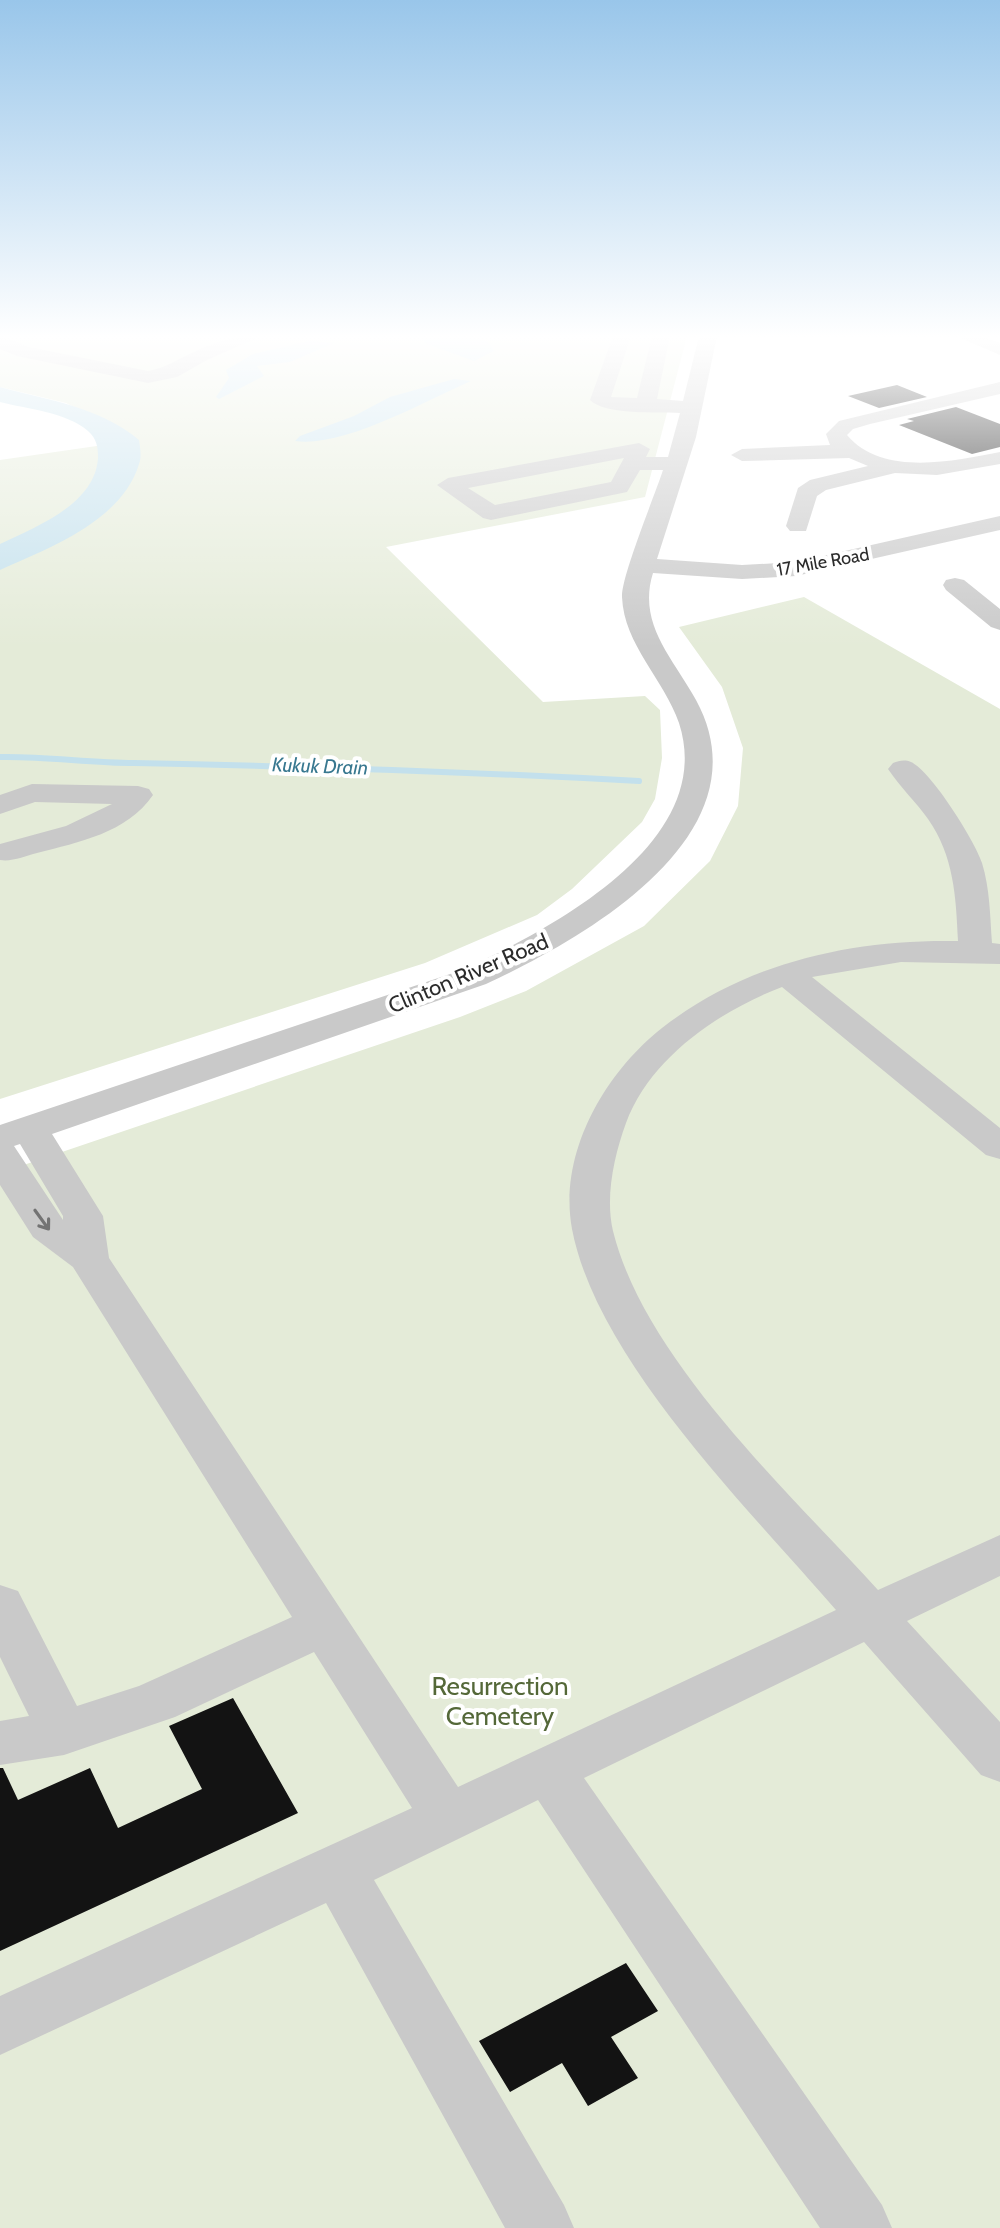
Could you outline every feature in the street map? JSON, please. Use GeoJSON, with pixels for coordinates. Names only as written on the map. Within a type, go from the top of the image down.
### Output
{"type":"FeatureCollection","features":[{"type":"Feature","properties":{"kind":"street"},"geometry":{"type":"LineString","coordinates":[[636,456],[619,487],[491,513],[448,485],[636,456],[674,440]]}},
{"type":"Feature","properties":{"kind":"street","name":"Clinton River Road"},"geometry":{"type":"LineString","coordinates":[[15,1133],[481,973],[573,927],[634,881],[664,847],[694,797],[700,755],[687,707],[640,630],[634,610],[634,593],[683,440]]}},
{"type":"Feature","properties":{"kind":"street"},"geometry":{"type":"LineString","coordinates":[[840,440],[855,451],[893,467],[937,471],[1000,458]]}},
{"type":"Feature","properties":{"kind":"street"},"geometry":{"type":"LineString","coordinates":[[742,455],[855,451]]}},
{"type":"Feature","properties":{"kind":"street"},"geometry":{"type":"LineString","coordinates":[[798,526],[806,493],[818,485],[893,467]]}},
{"type":"Feature","properties":{"kind":"street","name":"17 Mile Road"},"geometry":{"type":"LineString","coordinates":[[644,565],[742,572],[796,569],[1000,523]]}},
{"type":"Feature","properties":{"kind":"street"},"geometry":{"type":"LineString","coordinates":[[955,585],[1000,622]]}},
{"type":"Feature","properties":{"kind":"street"},"geometry":{"type":"LineString","coordinates":[[903,769],[945,820],[960,847],[988,952],[919,952],[872,957],[787,974],[738,992],[711,1009],[666,1043],[629,1078],[608,1123],[592,1172],[592,1227],[611,1287],[652,1356],[710,1434],[1000,1759]]}},
{"type":"Feature","properties":{"kind":"street"},"geometry":{"type":"LineString","coordinates":[[0,805],[32,793],[138,795],[133,802],[95,825],[5,852]]}},
{"type":"Feature","properties":{"kind":"street"},"geometry":{"type":"LineString","coordinates":[[787,974],[1000,1147]]}},
{"type":"Feature","properties":{"kind":"street"},"geometry":{"type":"LineString","coordinates":[[15,1133],[83,1216],[88,1258]]}},
{"type":"Feature","properties":{"kind":"street"},"geometry":{"type":"LineString","coordinates":[[0,1154],[47,1228],[88,1258],[447,1816]]}},
{"type":"Feature","properties":{"kind":"street"},"geometry":{"type":"LineString","coordinates":[[0,2026],[338,1870],[1000,1554]]}},
{"type":"Feature","properties":{"kind":"street"},"geometry":{"type":"LineString","coordinates":[[0,1605],[64,1733]]}},
{"type":"Feature","properties":{"kind":"street"},"geometry":{"type":"LineString","coordinates":[[0,1743],[64,1733],[156,1702],[325,1625]]}},
{"type":"Feature","properties":{"kind":"street"},"geometry":{"type":"LineString","coordinates":[[548,1770],[859,2228]]}},
{"type":"Feature","properties":{"kind":"street"},"geometry":{"type":"LineString","coordinates":[[338,1870],[541,2228]]}},
{"type":"Feature","properties":{"kind":"green space"},"geometry":{"type":"Polygon","coordinates":[[[138,440],[660,440],[645,497],[386,547],[543,702],[645,696],[660,710],[662,758],[655,799],[642,822],[572,889],[537,915],[425,963],[0,1099],[0,460],[138,440]]]}},
{"type":"Feature","properties":{"kind":"green space","name":"Resurrection Cemetery"},"geometry":{"type":"Polygon","coordinates":[[[804,597],[1000,709],[1000,2228],[0,2228],[0,1173],[460,1017],[526,991],[644,926],[710,861],[738,806],[743,748],[722,687],[679,627],[804,597]]]}},
{"type":"Feature","properties":{"kind":"water"},"geometry":{"type":"Polygon","coordinates":[[[94,440],[139,440],[139,464],[117,502],[82,530],[0,570],[0,544],[46,522],[86,489],[98,458],[94,440]]]}},
{"type":"Feature","properties":{"kind":"building"},"geometry":{"type":"Polygon","coordinates":[[[937,440],[1000,440],[1000,447],[972,454],[937,440]]]}},
{"type":"Feature","properties":{"kind":"building"},"geometry":{"type":"Polygon","coordinates":[[[233,1698],[298,1813],[0,1951],[0,1768],[3,1768],[18,1800],[90,1768],[118,1828],[202,1789],[169,1726],[233,1698]]]}},
{"type":"Feature","properties":{"kind":"building"},"geometry":{"type":"Polygon","coordinates":[[[626,1963],[658,2011],[611,2037],[638,2078],[588,2106],[562,2063],[510,2092],[479,2041],[626,1963]]]}},
{"type":"Feature","properties":{"kind":"waterway","name":"Kukuk Drain"},"geometry":{"type":"LineString","coordinates":[[0,757],[639,781]]}}]}
